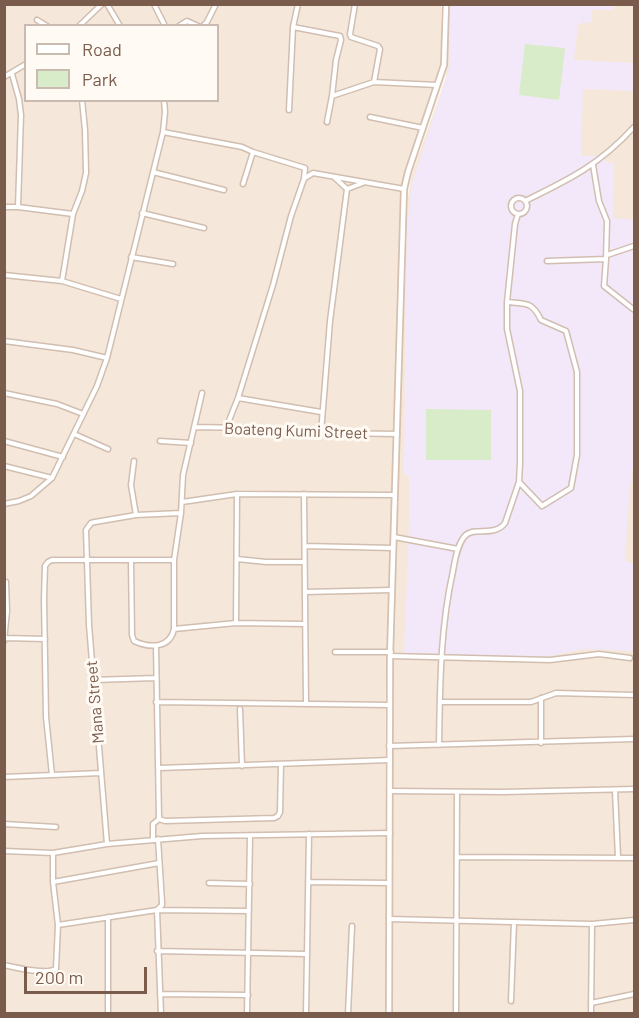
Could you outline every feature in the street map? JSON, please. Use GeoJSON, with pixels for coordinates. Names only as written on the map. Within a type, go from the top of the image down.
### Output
{"type":"FeatureCollection","features":[{"type":"Feature","properties":{"kind":"street"},"geometry":{"type":"LineString","coordinates":[[82,24],[102,4]]}},
{"type":"Feature","properties":{"kind":"street"},"geometry":{"type":"LineString","coordinates":[[107,4],[119,24]]}},
{"type":"Feature","properties":{"kind":"street"},"geometry":{"type":"LineString","coordinates":[[154,4],[164,24]]}},
{"type":"Feature","properties":{"kind":"street"},"geometry":{"type":"LineString","coordinates":[[205,24],[216,4]]}},
{"type":"Feature","properties":{"kind":"street"},"geometry":{"type":"LineString","coordinates":[[289,110],[293,27],[298,4]]}},
{"type":"Feature","properties":{"kind":"street"},"geometry":{"type":"LineString","coordinates":[[351,37],[355,4]]}},
{"type":"Feature","properties":{"kind":"street"},"geometry":{"type":"LineString","coordinates":[[389,1014],[389,746],[404,189],[444,65],[446,4]]}},
{"type":"Feature","properties":{"kind":"street"},"geometry":{"type":"LineString","coordinates":[[37,20],[44,24]]}},
{"type":"Feature","properties":{"kind":"street"},"geometry":{"type":"LineString","coordinates":[[293,27],[351,37],[378,46],[380,50],[374,82]]}},
{"type":"Feature","properties":{"kind":"street"},"geometry":{"type":"LineString","coordinates":[[327,122],[340,36]]}},
{"type":"Feature","properties":{"kind":"street"},"geometry":{"type":"LineString","coordinates":[[4,77],[24,65]]}},
{"type":"Feature","properties":{"kind":"street"},"geometry":{"type":"LineString","coordinates":[[12,74],[21,115],[18,207]]}},
{"type":"Feature","properties":{"kind":"street"},"geometry":{"type":"LineString","coordinates":[[332,96],[374,82],[438,85]]}},
{"type":"Feature","properties":{"kind":"street"},"geometry":{"type":"LineString","coordinates":[[62,280],[73,214],[86,173],[82,102]]}},
{"type":"Feature","properties":{"kind":"street"},"geometry":{"type":"LineString","coordinates":[[4,504],[31,496],[52,478],[97,386],[107,358],[163,132],[164,102]]}},
{"type":"Feature","properties":{"kind":"street"},"geometry":{"type":"LineString","coordinates":[[370,117],[423,128]]}},
{"type":"Feature","properties":{"kind":"street"},"geometry":{"type":"LineString","coordinates":[[525,201],[593,165],[634,128]]}},
{"type":"Feature","properties":{"kind":"street"},"geometry":{"type":"LineString","coordinates":[[163,132],[242,147],[306,168],[273,285],[238,398],[226,428]]}},
{"type":"Feature","properties":{"kind":"street"},"geometry":{"type":"LineString","coordinates":[[243,184],[253,152]]}},
{"type":"Feature","properties":{"kind":"street"},"geometry":{"type":"LineString","coordinates":[[593,165],[599,201],[606,221],[604,286],[633,309]]}},
{"type":"Feature","properties":{"kind":"street"},"geometry":{"type":"LineString","coordinates":[[153,172],[224,190]]}},
{"type":"Feature","properties":{"kind":"street"},"geometry":{"type":"LineString","coordinates":[[304,179],[313,173],[404,189]]}},
{"type":"Feature","properties":{"kind":"street"},"geometry":{"type":"LineString","coordinates":[[334,177],[346,189]]}},
{"type":"Feature","properties":{"kind":"street"},"geometry":{"type":"LineString","coordinates":[[346,189],[364,182]]}},
{"type":"Feature","properties":{"kind":"street"},"geometry":{"type":"LineString","coordinates":[[321,433],[330,321],[346,189]]}},
{"type":"Feature","properties":{"kind":"street"},"geometry":{"type":"LineString","coordinates":[[518,214],[511,208],[512,202],[519,198],[525,201]]}},
{"type":"Feature","properties":{"kind":"street"},"geometry":{"type":"LineString","coordinates":[[439,745],[441,658],[446,604],[458,549],[463,537],[468,533],[497,531],[501,528],[505,523],[519,482],[520,391],[507,329],[507,302],[515,224],[518,214],[525,210],[525,201]]}},
{"type":"Feature","properties":{"kind":"street"},"geometry":{"type":"LineString","coordinates":[[4,207],[73,214]]}},
{"type":"Feature","properties":{"kind":"street"},"geometry":{"type":"LineString","coordinates":[[142,213],[204,228]]}},
{"type":"Feature","properties":{"kind":"street"},"geometry":{"type":"LineString","coordinates":[[547,261],[606,257],[634,246]]}},
{"type":"Feature","properties":{"kind":"street"},"geometry":{"type":"LineString","coordinates":[[131,257],[173,264]]}},
{"type":"Feature","properties":{"kind":"street"},"geometry":{"type":"LineString","coordinates":[[4,276],[62,280],[121,299]]}},
{"type":"Feature","properties":{"kind":"street"},"geometry":{"type":"LineString","coordinates":[[507,302],[531,304],[541,320],[566,330],[577,372],[577,455],[570,488],[542,506],[519,482]]}},
{"type":"Feature","properties":{"kind":"street"},"geometry":{"type":"LineString","coordinates":[[4,340],[73,350],[107,358]]}},
{"type":"Feature","properties":{"kind":"street"},"geometry":{"type":"LineString","coordinates":[[4,393],[57,404],[83,414]]}},
{"type":"Feature","properties":{"kind":"street"},"geometry":{"type":"LineString","coordinates":[[131,560],[132,635],[134,640],[141,644],[156,646],[166,643],[174,629],[174,560],[181,513],[183,475],[202,393]]}},
{"type":"Feature","properties":{"kind":"street"},"geometry":{"type":"LineString","coordinates":[[238,398],[321,412]]}},
{"type":"Feature","properties":{"kind":"street","name":"Boateng Kumi Street"},"geometry":{"type":"LineString","coordinates":[[195,427],[246,428],[270,432],[398,434]]}},
{"type":"Feature","properties":{"kind":"street"},"geometry":{"type":"LineString","coordinates":[[74,434],[108,449]]}},
{"type":"Feature","properties":{"kind":"street"},"geometry":{"type":"LineString","coordinates":[[4,441],[63,457]]}},
{"type":"Feature","properties":{"kind":"street"},"geometry":{"type":"LineString","coordinates":[[160,441],[191,443]]}},
{"type":"Feature","properties":{"kind":"street"},"geometry":{"type":"LineString","coordinates":[[134,461],[130,485],[135,515],[181,513]]}},
{"type":"Feature","properties":{"kind":"street"},"geometry":{"type":"LineString","coordinates":[[4,466],[52,478]]}},
{"type":"Feature","properties":{"kind":"street"},"geometry":{"type":"LineString","coordinates":[[182,502],[237,494],[395,495]]}},
{"type":"Feature","properties":{"kind":"street"},"geometry":{"type":"LineString","coordinates":[[236,623],[237,494]]}},
{"type":"Feature","properties":{"kind":"street"},"geometry":{"type":"LineString","coordinates":[[304,494],[306,704]]}},
{"type":"Feature","properties":{"kind":"street","name":"Mana Street"},"geometry":{"type":"LineString","coordinates":[[107,844],[93,680],[86,530],[91,523],[135,515]]}},
{"type":"Feature","properties":{"kind":"street"},"geometry":{"type":"LineString","coordinates":[[394,537],[458,549]]}},
{"type":"Feature","properties":{"kind":"street"},"geometry":{"type":"LineString","coordinates":[[305,546],[393,548]]}},
{"type":"Feature","properties":{"kind":"street"},"geometry":{"type":"LineString","coordinates":[[237,559],[304,562]]}},
{"type":"Feature","properties":{"kind":"street"},"geometry":{"type":"LineString","coordinates":[[52,775],[46,717],[45,566],[52,560],[174,560]]}},
{"type":"Feature","properties":{"kind":"street"},"geometry":{"type":"LineString","coordinates":[[6,582],[5,639],[45,639]]}},
{"type":"Feature","properties":{"kind":"street"},"geometry":{"type":"LineString","coordinates":[[305,592],[392,590]]}},
{"type":"Feature","properties":{"kind":"street"},"geometry":{"type":"LineString","coordinates":[[174,629],[236,623],[305,624]]}},
{"type":"Feature","properties":{"kind":"street"},"geometry":{"type":"LineString","coordinates":[[156,646],[159,819]]}},
{"type":"Feature","properties":{"kind":"street"},"geometry":{"type":"LineString","coordinates":[[335,652],[441,658],[550,660],[599,654],[630,658]]}},
{"type":"Feature","properties":{"kind":"street"},"geometry":{"type":"LineString","coordinates":[[93,680],[156,678]]}},
{"type":"Feature","properties":{"kind":"street"},"geometry":{"type":"LineString","coordinates":[[440,702],[531,702],[556,693],[634,695]]}},
{"type":"Feature","properties":{"kind":"street"},"geometry":{"type":"LineString","coordinates":[[541,698],[541,743]]}},
{"type":"Feature","properties":{"kind":"street"},"geometry":{"type":"LineString","coordinates":[[156,702],[390,705]]}},
{"type":"Feature","properties":{"kind":"street"},"geometry":{"type":"LineString","coordinates":[[240,709],[242,765]]}},
{"type":"Feature","properties":{"kind":"street"},"geometry":{"type":"LineString","coordinates":[[389,746],[634,739]]}},
{"type":"Feature","properties":{"kind":"street"},"geometry":{"type":"LineString","coordinates":[[159,768],[390,760]]}},
{"type":"Feature","properties":{"kind":"street"},"geometry":{"type":"LineString","coordinates":[[159,819],[165,821],[269,819],[278,816],[281,764]]}},
{"type":"Feature","properties":{"kind":"street"},"geometry":{"type":"LineString","coordinates":[[4,777],[101,773]]}},
{"type":"Feature","properties":{"kind":"street"},"geometry":{"type":"LineString","coordinates":[[390,791],[634,789]]}},
{"type":"Feature","properties":{"kind":"street"},"geometry":{"type":"LineString","coordinates":[[615,790],[618,857]]}},
{"type":"Feature","properties":{"kind":"street"},"geometry":{"type":"LineString","coordinates":[[456,1014],[457,792]]}},
{"type":"Feature","properties":{"kind":"street"},"geometry":{"type":"LineString","coordinates":[[159,819],[153,824],[162,902],[157,910],[160,1014]]}},
{"type":"Feature","properties":{"kind":"street"},"geometry":{"type":"LineString","coordinates":[[4,824],[56,827]]}},
{"type":"Feature","properties":{"kind":"street"},"geometry":{"type":"LineString","coordinates":[[4,851],[52,853],[155,839],[390,833]]}},
{"type":"Feature","properties":{"kind":"street"},"geometry":{"type":"LineString","coordinates":[[306,1014],[309,834]]}},
{"type":"Feature","properties":{"kind":"street"},"geometry":{"type":"LineString","coordinates":[[247,1014],[250,836]]}},
{"type":"Feature","properties":{"kind":"street"},"geometry":{"type":"LineString","coordinates":[[4,965],[54,971],[58,925],[52,853]]}},
{"type":"Feature","properties":{"kind":"street"},"geometry":{"type":"LineString","coordinates":[[458,857],[634,858]]}},
{"type":"Feature","properties":{"kind":"street"},"geometry":{"type":"LineString","coordinates":[[53,882],[159,863]]}},
{"type":"Feature","properties":{"kind":"street"},"geometry":{"type":"LineString","coordinates":[[308,882],[389,883]]}},
{"type":"Feature","properties":{"kind":"street"},"geometry":{"type":"LineString","coordinates":[[209,883],[250,884]]}},
{"type":"Feature","properties":{"kind":"street"},"geometry":{"type":"LineString","coordinates":[[58,925],[157,910],[249,911]]}},
{"type":"Feature","properties":{"kind":"street"},"geometry":{"type":"LineString","coordinates":[[108,917],[108,1014]]}},
{"type":"Feature","properties":{"kind":"street"},"geometry":{"type":"LineString","coordinates":[[389,919],[592,924],[634,920]]}},
{"type":"Feature","properties":{"kind":"street"},"geometry":{"type":"LineString","coordinates":[[512,1001],[514,922]]}},
{"type":"Feature","properties":{"kind":"street"},"geometry":{"type":"LineString","coordinates":[[591,1014],[592,924]]}},
{"type":"Feature","properties":{"kind":"street"},"geometry":{"type":"LineString","coordinates":[[348,1014],[352,926]]}},
{"type":"Feature","properties":{"kind":"street"},"geometry":{"type":"LineString","coordinates":[[157,951],[306,954]]}},
{"type":"Feature","properties":{"kind":"street"},"geometry":{"type":"LineString","coordinates":[[160,994],[248,995]]}},
{"type":"Feature","properties":{"kind":"street"},"geometry":{"type":"LineString","coordinates":[[591,1003],[634,994]]}},
{"type":"Feature","properties":{"kind":"shaded area"},"geometry":{"type":"Polygon","coordinates":[[[5,5],[441,5],[441,64],[407,171],[400,260],[385,710],[386,1013],[5,1014],[5,5]]]}},
{"type":"Feature","properties":{"kind":"shaded area"},"geometry":{"type":"Polygon","coordinates":[[[447,5],[634,5],[634,1013],[392,1014],[392,660],[408,198],[412,174],[446,78],[447,5]]]}},
{"type":"Feature","properties":{"kind":"shaded area"},"geometry":{"type":"Polygon","coordinates":[[[449,5],[614,5],[613,10],[592,10],[592,23],[584,22],[583,8],[583,24],[578,24],[574,60],[634,63],[634,91],[583,89],[581,142],[582,156],[601,156],[607,162],[614,164],[613,218],[634,220],[634,458],[629,494],[625,560],[634,565],[634,651],[584,649],[545,657],[404,653],[409,526],[409,476],[404,473],[408,219],[411,187],[450,65],[449,5]]]}},
{"type":"Feature","properties":{"kind":"green space"},"geometry":{"type":"Polygon","coordinates":[[[525,44],[565,48],[559,100],[519,95],[525,44]]]}},
{"type":"Feature","properties":{"kind":"green space"},"geometry":{"type":"Polygon","coordinates":[[[426,409],[491,410],[491,460],[426,460],[426,409]]]}}]}
